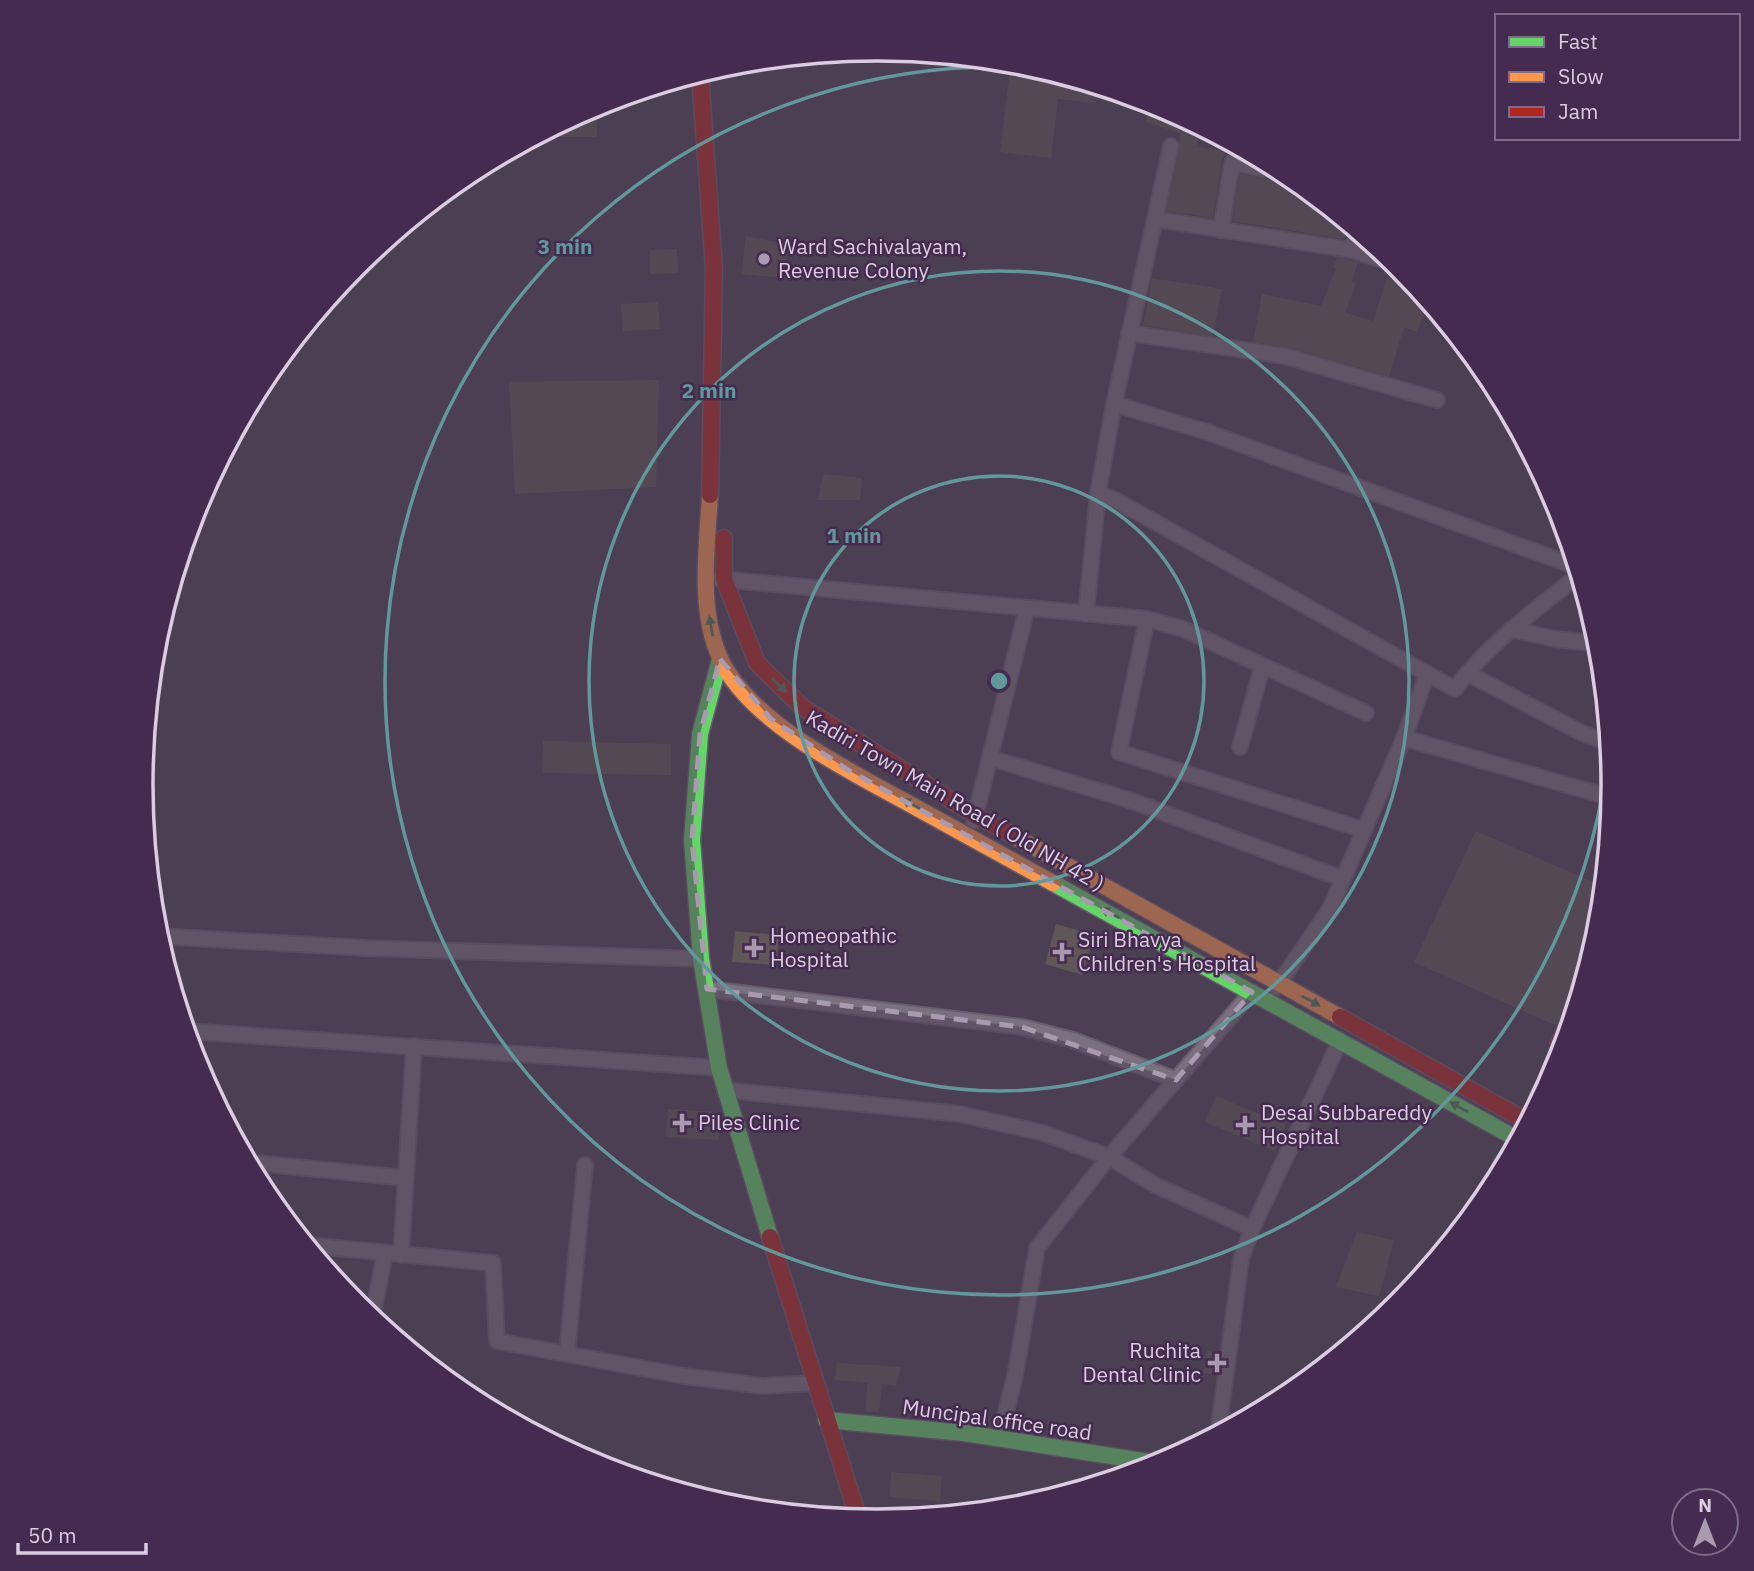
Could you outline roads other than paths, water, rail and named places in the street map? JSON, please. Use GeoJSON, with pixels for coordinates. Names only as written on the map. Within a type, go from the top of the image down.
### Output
{"type":"FeatureCollection","features":[{"type":"Feature","properties":{"kind":"main road","name":"Kadiri Town Main Road ( Old NH 42 )"},"geometry":{"type":"LineString","coordinates":[[714,80],[724,226],[716,578],[710,628],[720,659],[740,689],[771,719],[848,769],[1511,1135]]}},
{"type":"Feature","properties":{"kind":"main road","name":"Kadiri Town Main Road ( Old NH 42 )"},"geometry":{"type":"LineString","coordinates":[[701,83],[714,268],[716,578],[757,663],[802,708],[975,815],[1521,1118]]}},
{"type":"Feature","properties":{"kind":"main road"},"geometry":{"type":"LineString","coordinates":[[720,659],[700,734],[692,840],[701,959],[725,1090],[855,1509]]}},
{"type":"Feature","properties":{"kind":"main road","name":"Muncipal office road"},"geometry":{"type":"LineString","coordinates":[[826,1420],[964,1433],[1139,1460]]}},
{"type":"Feature","properties":{"kind":"street"},"geometry":{"type":"LineString","coordinates":[[1086,614],[1098,493],[1114,404],[1171,146]]}},
{"type":"Feature","properties":{"kind":"street"},"geometry":{"type":"LineString","coordinates":[[1221,230],[1232,163],[1253,167]]}},
{"type":"Feature","properties":{"kind":"street"},"geometry":{"type":"LineString","coordinates":[[1155,219],[1351,250],[1372,257]]}},
{"type":"Feature","properties":{"kind":"street"},"geometry":{"type":"LineString","coordinates":[[1351,250],[1355,241]]}},
{"type":"Feature","properties":{"kind":"street"},"geometry":{"type":"LineString","coordinates":[[1129,333],[1284,356],[1437,400]]}},
{"type":"Feature","properties":{"kind":"street"},"geometry":{"type":"LineString","coordinates":[[1114,404],[1207,432],[1566,563]]}},
{"type":"Feature","properties":{"kind":"street"},"geometry":{"type":"LineString","coordinates":[[1098,493],[1117,501],[1455,689],[1467,673],[1511,629],[1572,581]]}},
{"type":"Feature","properties":{"kind":"street"},"geometry":{"type":"LineString","coordinates":[[716,578],[1147,619],[1182,629],[1366,713]]}},
{"type":"Feature","properties":{"kind":"street"},"geometry":{"type":"LineString","coordinates":[[1565,586],[1574,588]]}},
{"type":"Feature","properties":{"kind":"street"},"geometry":{"type":"LineString","coordinates":[[970,836],[1027,608]]}},
{"type":"Feature","properties":{"kind":"street"},"geometry":{"type":"LineString","coordinates":[[1147,619],[1119,752],[1364,830]]}},
{"type":"Feature","properties":{"kind":"street"},"geometry":{"type":"LineString","coordinates":[[1511,629],[1555,639],[1587,643]]}},
{"type":"Feature","properties":{"kind":"street"},"geometry":{"type":"LineString","coordinates":[[1240,747],[1262,667]]}},
{"type":"Feature","properties":{"kind":"street"},"geometry":{"type":"LineString","coordinates":[[1467,673],[1582,733],[1600,740]]}},
{"type":"Feature","properties":{"kind":"street"},"geometry":{"type":"LineString","coordinates":[[1268,1001],[1330,909],[1404,738],[1427,674]]}},
{"type":"Feature","properties":{"kind":"street"},"geometry":{"type":"LineString","coordinates":[[1404,738],[1601,795]]}},
{"type":"Feature","properties":{"kind":"street"},"geometry":{"type":"LineString","coordinates":[[990,758],[1129,800],[1343,879]]}},
{"type":"Feature","properties":{"kind":"street"},"geometry":{"type":"LineString","coordinates":[[169,937],[365,948],[701,959]]}},
{"type":"Feature","properties":{"kind":"street"},"geometry":{"type":"LineString","coordinates":[[707,989],[1022,1027],[1073,1040],[1176,1080]]}},
{"type":"Feature","properties":{"kind":"street"},"geometry":{"type":"LineString","coordinates":[[999,1439],[1015,1376],[1037,1248],[1109,1157],[1252,992]]}},
{"type":"Feature","properties":{"kind":"street"},"geometry":{"type":"LineString","coordinates":[[196,1032],[719,1068]]}},
{"type":"Feature","properties":{"kind":"street"},"geometry":{"type":"LineString","coordinates":[[1219,1423],[1241,1259],[1252,1229],[1340,1041]]}},
{"type":"Feature","properties":{"kind":"street"},"geometry":{"type":"LineString","coordinates":[[401,1255],[414,1046]]}},
{"type":"Feature","properties":{"kind":"street"},"geometry":{"type":"LineString","coordinates":[[725,1090],[960,1114],[1043,1133],[1109,1157],[1155,1185],[1252,1229]]}},
{"type":"Feature","properties":{"kind":"street"},"geometry":{"type":"LineString","coordinates":[[260,1163],[406,1178]]}},
{"type":"Feature","properties":{"kind":"street"},"geometry":{"type":"LineString","coordinates":[[567,1354],[585,1165]]}},
{"type":"Feature","properties":{"kind":"street"},"geometry":{"type":"LineString","coordinates":[[318,1246],[493,1264],[497,1341],[684,1376],[763,1386],[815,1383]]}},
{"type":"Feature","properties":{"kind":"street"},"geometry":{"type":"LineString","coordinates":[[374,1307],[385,1253]]}},
{"type":"Feature","properties":{"kind":"place","name":"Ward Sachivalayam, Revenue Colony"},"geometry":{"type":"Point","coordinates":[764,259]}},
{"type":"Feature","properties":{"kind":"place","name":"Homeopathic Hospital"},"geometry":{"type":"Point","coordinates":[754,948]}},
{"type":"Feature","properties":{"kind":"place","name":"Siri Bhavya Children's Hospital"},"geometry":{"type":"Point","coordinates":[1062,952]}},
{"type":"Feature","properties":{"kind":"place","name":"Piles Clinic"},"geometry":{"type":"Point","coordinates":[682,1123]}},
{"type":"Feature","properties":{"kind":"place","name":"Desai Subbareddy Hospital"},"geometry":{"type":"Point","coordinates":[1245,1125]}},
{"type":"Feature","properties":{"kind":"place","name":"Ruchita Dental Clinic"},"geometry":{"type":"Point","coordinates":[1217,1363]}}]}
